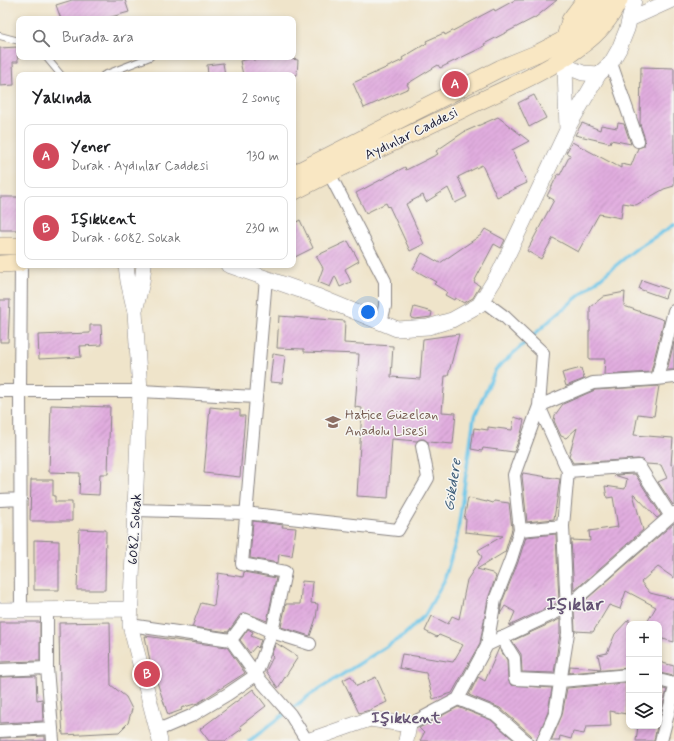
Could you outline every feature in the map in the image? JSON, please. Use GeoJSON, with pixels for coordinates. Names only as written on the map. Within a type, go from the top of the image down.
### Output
{"type":"FeatureCollection","features":[{"type":"Feature","properties":{"kind":"main road"},"geometry":{"type":"LineString","coordinates":[[564,41],[570,20],[585,0]]}},
{"type":"Feature","properties":{"kind":"main road","name":"Aydınlar Caddesi"},"geometry":{"type":"LineString","coordinates":[[296,172],[501,68],[564,41],[581,31],[603,0]]}},
{"type":"Feature","properties":{"kind":"main road","name":"Aydınlar Caddesi"},"geometry":{"type":"LineString","coordinates":[[296,190],[374,151],[563,63],[601,29],[613,13],[619,0]]}},
{"type":"Feature","properties":{"kind":"main road"},"geometry":{"type":"LineString","coordinates":[[0,246],[16,246]]}},
{"type":"Feature","properties":{"kind":"main road"},"geometry":{"type":"LineString","coordinates":[[0,264],[16,264]]}},
{"type":"Feature","properties":{"kind":"street"},"geometry":{"type":"LineString","coordinates":[[243,268],[262,272],[397,329],[428,327],[452,320],[479,305],[500,271],[567,130],[599,74],[611,63],[619,49],[630,20],[634,0]]}},
{"type":"Feature","properties":{"kind":"street"},"geometry":{"type":"LineString","coordinates":[[630,20],[672,0]]}},
{"type":"Feature","properties":{"kind":"street"},"geometry":{"type":"LineString","coordinates":[[564,41],[563,63],[567,130]]}},
{"type":"Feature","properties":{"kind":"street"},"geometry":{"type":"LineString","coordinates":[[563,63],[583,73],[599,74]]}},
{"type":"Feature","properties":{"kind":"street"},"geometry":{"type":"LineString","coordinates":[[611,63],[638,141]]}},
{"type":"Feature","properties":{"kind":"street"},"geometry":{"type":"LineString","coordinates":[[329,173],[385,281],[385,306],[381,322]]}},
{"type":"Feature","properties":{"kind":"street"},"geometry":{"type":"LineString","coordinates":[[20,268],[21,610]]}},
{"type":"Feature","properties":{"kind":"street"},"geometry":{"type":"LineString","coordinates":[[126,268],[135,312]]}},
{"type":"Feature","properties":{"kind":"street"},"geometry":{"type":"LineString","coordinates":[[135,312],[144,268]]}},
{"type":"Feature","properties":{"kind":"street"},"geometry":{"type":"LineString","coordinates":[[159,735],[228,694],[256,675],[272,632],[285,572],[242,564],[245,513],[256,397],[262,272]]}},
{"type":"Feature","properties":{"kind":"street"},"geometry":{"type":"LineString","coordinates":[[130,625],[231,640],[256,675],[290,714],[307,741],[370,719],[409,724],[458,699],[487,645],[494,600],[511,559],[520,530],[514,475],[539,406],[543,353],[505,317],[482,300]]}},
{"type":"Feature","properties":{"kind":"street"},"geometry":{"type":"LineString","coordinates":[[657,379],[674,311]]}},
{"type":"Feature","properties":{"kind":"street","name":"6082. Sokak"},"geometry":{"type":"LineString","coordinates":[[135,312],[140,391],[130,625],[159,735]]}},
{"type":"Feature","properties":{"kind":"street"},"geometry":{"type":"LineString","coordinates":[[539,406],[593,383],[674,377]]}},
{"type":"Feature","properties":{"kind":"street"},"geometry":{"type":"LineString","coordinates":[[0,391],[140,391],[256,397]]}},
{"type":"Feature","properties":{"kind":"street"},"geometry":{"type":"LineString","coordinates":[[539,406],[568,470],[562,526],[568,633],[555,714],[543,741]]}},
{"type":"Feature","properties":{"kind":"street"},"geometry":{"type":"LineString","coordinates":[[135,510],[245,513],[398,530],[428,478],[422,446]]}},
{"type":"Feature","properties":{"kind":"street"},"geometry":{"type":"LineString","coordinates":[[487,645],[501,637],[567,607],[672,514],[639,466],[568,470]]}},
{"type":"Feature","properties":{"kind":"street"},"geometry":{"type":"LineString","coordinates":[[0,500],[21,500]]}},
{"type":"Feature","properties":{"kind":"street"},"geometry":{"type":"LineString","coordinates":[[520,530],[562,526]]}},
{"type":"Feature","properties":{"kind":"street"},"geometry":{"type":"LineString","coordinates":[[0,610],[130,609]]}},
{"type":"Feature","properties":{"kind":"street"},"geometry":{"type":"LineString","coordinates":[[47,610],[47,668],[53,741]]}},
{"type":"Feature","properties":{"kind":"street"},"geometry":{"type":"LineString","coordinates":[[231,640],[246,620],[272,632],[310,644]]}},
{"type":"Feature","properties":{"kind":"street"},"geometry":{"type":"LineString","coordinates":[[501,637],[514,658],[515,679],[561,681],[626,675]]}},
{"type":"Feature","properties":{"kind":"street"},"geometry":{"type":"LineString","coordinates":[[0,670],[47,668]]}},
{"type":"Feature","properties":{"kind":"street"},"geometry":{"type":"LineString","coordinates":[[662,681],[674,684]]}},
{"type":"Feature","properties":{"kind":"street"},"geometry":{"type":"LineString","coordinates":[[661,741],[674,691]]}},
{"type":"Feature","properties":{"kind":"street"},"geometry":{"type":"LineString","coordinates":[[458,699],[495,714],[526,741]]}},
{"type":"Feature","properties":{"kind":"street"},"geometry":{"type":"LineString","coordinates":[[406,741],[409,724]]}},
{"type":"Feature","properties":{"kind":"street"},"geometry":{"type":"LineString","coordinates":[[0,731],[52,728]]}},
{"type":"Feature","properties":{"kind":"lane"},"geometry":{"type":"LineString","coordinates":[[0,36],[16,40]]}},
{"type":"Feature","properties":{"kind":"lane"},"geometry":{"type":"LineString","coordinates":[[48,60],[58,72]]}},
{"type":"Feature","properties":{"kind":"lane"},"geometry":{"type":"LineString","coordinates":[[112,72],[142,60]]}},
{"type":"Feature","properties":{"kind":"building"},"geometry":{"type":"Polygon","coordinates":[[[72,0],[125,0],[129,12],[115,16],[60,16],[56,5],[72,0]]]}},
{"type":"Feature","properties":{"kind":"building"},"geometry":{"type":"Polygon","coordinates":[[[515,0],[557,0],[536,17],[484,44],[485,46],[440,68],[438,65],[407,84],[409,88],[364,108],[353,83],[403,60],[402,58],[427,43],[426,41],[444,33],[445,35],[494,9],[495,11],[515,0]]]}},
{"type":"Feature","properties":{"kind":"building"},"geometry":{"type":"Polygon","coordinates":[[[16,47],[16,60],[18,60],[18,62],[13,62],[14,85],[0,86],[0,48],[16,47]]]}},
{"type":"Feature","properties":{"kind":"building"},"geometry":{"type":"Polygon","coordinates":[[[298,60],[297,75],[296,72],[242,72],[240,61],[298,60]]]}},
{"type":"Feature","properties":{"kind":"building"},"geometry":{"type":"Polygon","coordinates":[[[223,63],[224,72],[208,72],[207,65],[223,63]]]}},
{"type":"Feature","properties":{"kind":"building"},"geometry":{"type":"Polygon","coordinates":[[[641,67],[674,68],[674,186],[664,189],[636,205],[623,203],[621,218],[599,214],[578,252],[553,238],[541,259],[527,251],[554,200],[547,196],[570,155],[566,153],[572,142],[621,168],[621,164],[631,166],[638,148],[644,146],[645,139],[640,124],[641,67]]]}},
{"type":"Feature","properties":{"kind":"building"},"geometry":{"type":"Polygon","coordinates":[[[534,95],[546,118],[529,127],[518,103],[534,95]]]}},
{"type":"Feature","properties":{"kind":"building"},"geometry":{"type":"Polygon","coordinates":[[[498,117],[529,141],[512,150],[527,183],[497,197],[482,165],[458,177],[467,197],[455,203],[448,188],[426,202],[423,195],[406,204],[424,244],[410,251],[389,206],[388,207],[386,203],[366,213],[356,193],[405,167],[406,170],[438,154],[436,151],[464,132],[498,117]]]}},
{"type":"Feature","properties":{"kind":"building"},"geometry":{"type":"Polygon","coordinates":[[[582,123],[600,130],[601,125],[617,128],[618,123],[624,124],[631,144],[611,140],[610,143],[575,135],[582,123]]]}},
{"type":"Feature","properties":{"kind":"building"},"geometry":{"type":"Polygon","coordinates":[[[0,197],[16,197],[16,230],[0,230],[0,197]]]}},
{"type":"Feature","properties":{"kind":"building"},"geometry":{"type":"Polygon","coordinates":[[[300,220],[313,248],[296,256],[296,222],[300,220]]]}},
{"type":"Feature","properties":{"kind":"building"},"geometry":{"type":"Polygon","coordinates":[[[485,229],[505,240],[501,248],[494,244],[474,282],[480,286],[473,298],[464,303],[445,295],[447,292],[434,284],[436,282],[413,269],[422,253],[440,263],[481,235],[485,229]]]}},
{"type":"Feature","properties":{"kind":"building"},"geometry":{"type":"Polygon","coordinates":[[[348,241],[359,261],[345,269],[351,282],[340,287],[335,276],[330,287],[318,282],[323,268],[316,256],[348,241]]]}},
{"type":"Feature","properties":{"kind":"building"},"geometry":{"type":"Polygon","coordinates":[[[642,280],[668,289],[665,298],[639,289],[642,280]]]}},
{"type":"Feature","properties":{"kind":"building"},"geometry":{"type":"Polygon","coordinates":[[[625,292],[624,306],[664,320],[651,372],[604,375],[605,359],[589,359],[590,307],[604,296],[625,292]]]}},
{"type":"Feature","properties":{"kind":"building"},"geometry":{"type":"Polygon","coordinates":[[[0,300],[10,300],[8,342],[0,342],[0,300]]]}},
{"type":"Feature","properties":{"kind":"building"},"geometry":{"type":"Polygon","coordinates":[[[414,307],[432,312],[431,317],[411,318],[414,307]]]}},
{"type":"Feature","properties":{"kind":"building"},"geometry":{"type":"Polygon","coordinates":[[[279,316],[345,321],[344,343],[393,346],[391,377],[420,379],[423,339],[459,334],[448,376],[445,376],[442,412],[456,413],[453,444],[428,442],[424,439],[417,441],[392,439],[388,498],[357,496],[362,408],[355,407],[359,354],[304,352],[304,349],[277,348],[279,316]]]}},
{"type":"Feature","properties":{"kind":"building"},"geometry":{"type":"Polygon","coordinates":[[[90,325],[101,325],[102,345],[80,346],[81,357],[39,359],[38,335],[90,333],[90,325]]]}},
{"type":"Feature","properties":{"kind":"building"},"geometry":{"type":"Polygon","coordinates":[[[674,342],[674,370],[667,370],[674,342]]]}},
{"type":"Feature","properties":{"kind":"building"},"geometry":{"type":"Polygon","coordinates":[[[273,354],[285,356],[282,383],[270,382],[273,354]]]}},
{"type":"Feature","properties":{"kind":"building"},"geometry":{"type":"Polygon","coordinates":[[[581,368],[584,379],[566,386],[562,373],[581,368]]]}},
{"type":"Feature","properties":{"kind":"building"},"geometry":{"type":"Polygon","coordinates":[[[659,386],[654,416],[638,414],[634,435],[673,438],[671,465],[674,464],[673,505],[658,482],[667,478],[661,465],[646,464],[643,460],[638,459],[573,463],[569,456],[577,428],[566,438],[561,436],[554,421],[555,415],[563,404],[595,390],[659,386]]]}},
{"type":"Feature","properties":{"kind":"building"},"geometry":{"type":"Polygon","coordinates":[[[51,405],[110,407],[108,474],[100,474],[99,495],[79,494],[80,473],[49,472],[51,405]]]}},
{"type":"Feature","properties":{"kind":"building"},"geometry":{"type":"Polygon","coordinates":[[[210,407],[240,410],[240,416],[245,416],[240,477],[204,473],[210,407]]]}},
{"type":"Feature","properties":{"kind":"building"},"geometry":{"type":"Polygon","coordinates":[[[514,417],[524,420],[521,434],[514,452],[483,448],[482,451],[471,449],[474,428],[488,430],[488,427],[512,430],[514,417]]]}},
{"type":"Feature","properties":{"kind":"building"},"geometry":{"type":"Polygon","coordinates":[[[523,473],[560,479],[554,519],[527,522],[522,476],[523,473]]]}},
{"type":"Feature","properties":{"kind":"building"},"geometry":{"type":"Polygon","coordinates":[[[635,474],[661,515],[657,518],[633,494],[643,530],[574,591],[571,540],[590,541],[589,531],[618,527],[613,497],[607,498],[605,486],[625,489],[627,479],[614,475],[635,474]]]}},
{"type":"Feature","properties":{"kind":"building"},"geometry":{"type":"Polygon","coordinates":[[[31,480],[53,480],[53,496],[55,496],[55,502],[72,502],[72,521],[30,521],[31,480]]]}},
{"type":"Feature","properties":{"kind":"building"},"geometry":{"type":"Polygon","coordinates":[[[468,498],[493,503],[494,501],[509,503],[512,529],[505,552],[477,569],[492,573],[496,576],[488,599],[480,643],[452,693],[433,699],[426,673],[399,668],[402,654],[453,662],[463,645],[439,635],[437,637],[425,631],[432,616],[448,624],[452,616],[459,619],[467,580],[482,557],[478,550],[503,536],[465,532],[466,519],[464,519],[468,498]]]}},
{"type":"Feature","properties":{"kind":"building"},"geometry":{"type":"Polygon","coordinates":[[[253,521],[283,525],[282,527],[296,528],[292,556],[279,554],[278,563],[250,558],[253,521]]]}},
{"type":"Feature","properties":{"kind":"building"},"geometry":{"type":"Polygon","coordinates":[[[674,523],[674,578],[658,567],[641,582],[650,593],[674,599],[674,642],[662,639],[662,621],[648,621],[656,607],[626,591],[620,609],[609,605],[593,632],[575,631],[574,610],[674,523]]]}},
{"type":"Feature","properties":{"kind":"building"},"geometry":{"type":"Polygon","coordinates":[[[79,529],[106,530],[105,590],[77,590],[79,529]]]}},
{"type":"Feature","properties":{"kind":"building"},"geometry":{"type":"Polygon","coordinates":[[[556,534],[559,602],[509,626],[515,612],[505,606],[500,614],[502,602],[526,537],[556,534]]]}},
{"type":"Feature","properties":{"kind":"building"},"geometry":{"type":"Polygon","coordinates":[[[34,540],[59,541],[59,590],[34,590],[34,540]]]}},
{"type":"Feature","properties":{"kind":"building"},"geometry":{"type":"Polygon","coordinates":[[[244,572],[276,578],[267,621],[246,613],[240,615],[228,632],[192,627],[201,603],[214,606],[218,573],[243,577],[244,572]]]}},
{"type":"Feature","properties":{"kind":"building"},"geometry":{"type":"Polygon","coordinates":[[[302,581],[313,582],[311,603],[318,604],[316,618],[310,636],[281,627],[286,604],[300,604],[302,581]]]}},
{"type":"Feature","properties":{"kind":"building"},"geometry":{"type":"Polygon","coordinates":[[[560,619],[560,633],[554,673],[522,672],[521,654],[512,641],[560,619]]]}},
{"type":"Feature","properties":{"kind":"building"},"geometry":{"type":"Polygon","coordinates":[[[0,622],[40,622],[40,661],[0,662],[0,622]]]}},
{"type":"Feature","properties":{"kind":"building"},"geometry":{"type":"Polygon","coordinates":[[[110,622],[111,685],[126,697],[132,709],[128,723],[119,732],[63,735],[60,690],[59,623],[110,622]]]}},
{"type":"Feature","properties":{"kind":"building"},"geometry":{"type":"Polygon","coordinates":[[[626,622],[626,668],[569,673],[570,666],[601,669],[598,655],[607,653],[615,634],[626,622]]]}},
{"type":"Feature","properties":{"kind":"building"},"geometry":{"type":"Polygon","coordinates":[[[248,629],[253,632],[251,636],[261,640],[258,648],[256,646],[250,653],[240,640],[248,629]]]}},
{"type":"Feature","properties":{"kind":"building"},"geometry":{"type":"Polygon","coordinates":[[[145,636],[227,647],[245,673],[198,703],[181,708],[182,710],[168,715],[157,682],[154,682],[145,636]]]}},
{"type":"Feature","properties":{"kind":"building"},"geometry":{"type":"Polygon","coordinates":[[[276,643],[298,657],[278,688],[266,671],[273,657],[271,655],[276,643]]]}},
{"type":"Feature","properties":{"kind":"building"},"geometry":{"type":"Polygon","coordinates":[[[499,648],[507,660],[508,680],[511,685],[552,688],[548,712],[536,741],[533,741],[531,735],[500,708],[469,695],[478,677],[485,681],[499,648]]]}},
{"type":"Feature","properties":{"kind":"building"},"geometry":{"type":"Polygon","coordinates":[[[662,663],[674,666],[674,676],[662,674],[662,663]]]}},
{"type":"Feature","properties":{"kind":"building"},"geometry":{"type":"Polygon","coordinates":[[[36,676],[37,700],[42,699],[43,721],[0,723],[0,677],[36,676]]]}},
{"type":"Feature","properties":{"kind":"building"},"geometry":{"type":"Polygon","coordinates":[[[351,676],[357,686],[376,677],[387,702],[370,710],[359,713],[343,680],[351,676]]]}},
{"type":"Feature","properties":{"kind":"building"},"geometry":{"type":"Polygon","coordinates":[[[626,683],[626,714],[610,711],[611,726],[586,727],[584,734],[573,732],[571,739],[560,736],[559,741],[551,741],[562,715],[567,688],[626,683]]]}},
{"type":"Feature","properties":{"kind":"building"},"geometry":{"type":"Polygon","coordinates":[[[253,689],[266,706],[240,726],[242,729],[225,741],[209,741],[200,729],[253,689]]]}},
{"type":"Feature","properties":{"kind":"building"},"geometry":{"type":"Polygon","coordinates":[[[662,689],[667,690],[662,708],[662,689]]]}},
{"type":"Feature","properties":{"kind":"building"},"geometry":{"type":"Polygon","coordinates":[[[458,707],[491,720],[515,741],[420,741],[424,733],[419,728],[458,707]]]}},
{"type":"Feature","properties":{"kind":"building"},"geometry":{"type":"Polygon","coordinates":[[[638,729],[656,729],[654,741],[636,741],[638,729]]]}},
{"type":"Feature","properties":{"kind":"building"},"geometry":{"type":"Polygon","coordinates":[[[45,736],[45,741],[0,741],[0,738],[45,736]]]}},
{"type":"Feature","properties":{"kind":"waterway","name":"Gökdere"},"geometry":{"type":"LineString","coordinates":[[249,741],[310,695],[403,636],[425,615],[444,581],[457,537],[474,417],[496,369],[557,314],[637,248],[674,225]]}},
{"type":"Feature","properties":{"kind":"place","name":"Yener"},"geometry":{"type":"Point","coordinates":[455,84]}},
{"type":"Feature","properties":{"kind":"place","name":"Hatice Güzelcan Anadolu Lisesi"},"geometry":{"type":"Point","coordinates":[333,422]}},
{"type":"Feature","properties":{"kind":"place","name":"Işıkkent"},"geometry":{"type":"Point","coordinates":[147,674]}},
{"type":"Feature","properties":{"kind":"district","name":"Işıklar"},"geometry":{"type":"Point","coordinates":[575,604]}},
{"type":"Feature","properties":{"kind":"district","name":"Işıkkent"},"geometry":{"type":"Point","coordinates":[406,717]}}]}
